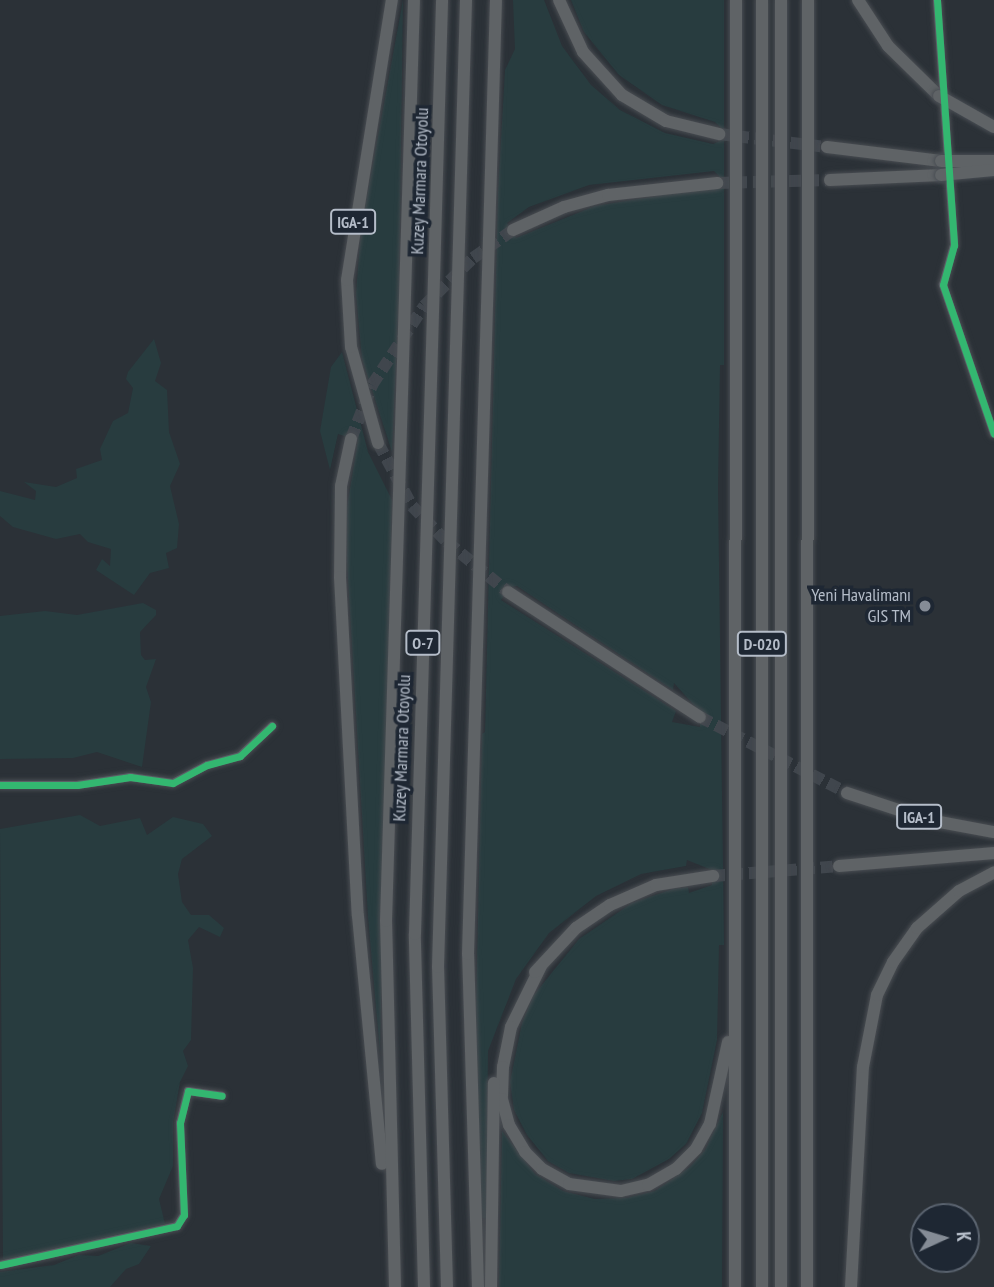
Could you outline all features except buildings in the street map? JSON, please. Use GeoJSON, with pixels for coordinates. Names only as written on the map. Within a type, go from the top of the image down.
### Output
{"type":"FeatureCollection","features":[{"type":"Feature","properties":{"kind":"highway","name":"IGA-1"},"geometry":{"type":"LineString","coordinates":[[378,443],[351,348],[347,280],[392,0]]}},
{"type":"Feature","properties":{"kind":"highway"},"geometry":{"type":"LineString","coordinates":[[395,1287],[387,870],[414,0]]}},
{"type":"Feature","properties":{"kind":"highway","name":"Kuzey Marmara Otoyolu"},"geometry":{"type":"LineString","coordinates":[[424,1287],[415,920],[442,0]]}},
{"type":"Feature","properties":{"kind":"highway","name":"O-7"},"geometry":{"type":"LineString","coordinates":[[447,1287],[438,954],[466,0]]}},
{"type":"Feature","properties":{"kind":"highway"},"geometry":{"type":"LineString","coordinates":[[478,1287],[468,954],[496,0]]}},
{"type":"Feature","properties":{"kind":"highway"},"geometry":{"type":"LineString","coordinates":[[556,0],[571,31],[598,72],[635,104],[678,125],[719,134]]}},
{"type":"Feature","properties":{"kind":"highway"},"geometry":{"type":"LineString","coordinates":[[735,1287],[733,867],[736,0]]}},
{"type":"Feature","properties":{"kind":"highway","name":"D-020"},"geometry":{"type":"LineString","coordinates":[[762,0],[762,1287]]}},
{"type":"Feature","properties":{"kind":"highway","name":"D-020"},"geometry":{"type":"LineString","coordinates":[[781,0],[781,1287]]}},
{"type":"Feature","properties":{"kind":"highway"},"geometry":{"type":"LineString","coordinates":[[807,1287],[808,0]]}},
{"type":"Feature","properties":{"kind":"highway"},"geometry":{"type":"LineString","coordinates":[[858,0],[888,46],[939,96],[994,127]]}},
{"type":"Feature","properties":{"kind":"highway"},"geometry":{"type":"LineString","coordinates":[[827,147],[941,161],[994,162]]}},
{"type":"Feature","properties":{"kind":"highway"},"geometry":{"type":"LineString","coordinates":[[830,180],[994,170]]}},
{"type":"Feature","properties":{"kind":"highway"},"geometry":{"type":"LineString","coordinates":[[513,230],[547,214],[608,195],[717,183]]}},
{"type":"Feature","properties":{"kind":"highway"},"geometry":{"type":"LineString","coordinates":[[351,439],[341,486],[340,577],[358,916],[379,1122],[387,1287]]}},
{"type":"Feature","properties":{"kind":"highway"},"geometry":{"type":"LineString","coordinates":[[508,592],[700,717]]}},
{"type":"Feature","properties":{"kind":"highway","name":"IGA-1"},"geometry":{"type":"LineString","coordinates":[[847,793],[929,820],[994,832]]}},
{"type":"Feature","properties":{"kind":"highway"},"geometry":{"type":"LineString","coordinates":[[839,866],[994,853]]}},
{"type":"Feature","properties":{"kind":"highway"},"geometry":{"type":"LineString","coordinates":[[541,966],[519,1007],[504,1057],[502,1099],[514,1135],[542,1169],[575,1186],[611,1192],[658,1180],[688,1158],[703,1138],[722,1085],[729,1029],[733,867]]}},
{"type":"Feature","properties":{"kind":"highway"},"geometry":{"type":"LineString","coordinates":[[851,1287],[863,1067],[877,995],[893,962],[917,928],[945,902],[994,872]]}},
{"type":"Feature","properties":{"kind":"highway"},"geometry":{"type":"LineString","coordinates":[[491,1287],[497,1063],[513,1008],[541,966],[576,928],[610,905],[656,885],[713,876]]}},
{"type":"Feature","properties":{"kind":"street"},"geometry":{"type":"LineString","coordinates":[[937,0],[954,245],[943,285],[994,434]]}},
{"type":"Feature","properties":{"kind":"street"},"geometry":{"type":"LineString","coordinates":[[0,785],[77,785],[131,777],[173,783],[206,765],[240,757],[272,726]]}},
{"type":"Feature","properties":{"kind":"street"},"geometry":{"type":"LineString","coordinates":[[0,1265],[76,1251],[180,1224],[184,1215],[180,1123],[188,1091],[222,1096]]}},
{"type":"Feature","properties":{"kind":"green space"},"geometry":{"type":"Polygon","coordinates":[[[403,0],[399,297],[392,452],[362,359],[356,294],[361,229],[403,0]]]}},
{"type":"Feature","properties":{"kind":"green space"},"geometry":{"type":"Polygon","coordinates":[[[513,0],[544,0],[562,46],[591,85],[620,110],[665,133],[713,144],[720,141],[720,127],[715,122],[662,105],[619,75],[584,32],[571,0],[724,0],[724,365],[720,365],[718,488],[724,945],[719,945],[717,1040],[702,1113],[686,1144],[669,1159],[632,1179],[614,1181],[569,1173],[548,1161],[527,1135],[514,1110],[510,1082],[522,1023],[533,996],[579,939],[632,903],[673,889],[688,887],[689,893],[712,885],[712,870],[687,860],[686,866],[641,874],[596,896],[549,933],[516,979],[488,1051],[486,1218],[481,1218],[476,1009],[482,734],[485,732],[498,192],[505,70],[515,49],[513,0]],[[714,171],[589,185],[529,207],[507,223],[516,238],[595,206],[718,186],[719,176],[714,171]],[[517,586],[510,587],[501,600],[676,711],[672,722],[700,727],[700,712],[674,683],[673,690],[517,586]]]}},
{"type":"Feature","properties":{"kind":"green space"},"geometry":{"type":"Polygon","coordinates":[[[154,339],[161,363],[155,381],[167,390],[169,432],[180,464],[170,486],[179,524],[177,548],[166,553],[169,568],[150,573],[134,595],[96,570],[102,559],[110,566],[111,549],[88,542],[80,534],[56,539],[13,527],[0,516],[0,491],[35,500],[36,491],[24,482],[56,487],[77,478],[76,469],[102,460],[100,449],[113,421],[128,413],[133,388],[126,379],[128,372],[154,339]]]}},
{"type":"Feature","properties":{"kind":"green space"},"geometry":{"type":"Polygon","coordinates":[[[342,352],[368,452],[392,500],[380,1052],[368,917],[347,562],[347,507],[358,440],[338,434],[330,470],[320,431],[331,367],[342,352]]]}},
{"type":"Feature","properties":{"kind":"green space"},"geometry":{"type":"Polygon","coordinates":[[[143,603],[156,610],[156,615],[140,632],[141,655],[145,660],[156,659],[146,687],[151,702],[142,767],[97,752],[73,758],[0,759],[0,616],[45,611],[77,615],[143,603]]]}},
{"type":"Feature","properties":{"kind":"green space"},"geometry":{"type":"Polygon","coordinates":[[[80,815],[100,826],[140,818],[147,835],[173,817],[203,824],[212,836],[182,859],[178,874],[182,902],[191,915],[209,915],[224,928],[220,937],[199,927],[188,940],[193,968],[191,1040],[183,1051],[188,1066],[180,1082],[173,1123],[173,1166],[159,1199],[165,1224],[3,1260],[0,829],[80,815]]]}},
{"type":"Feature","properties":{"kind":"green space"},"geometry":{"type":"Polygon","coordinates":[[[723,1112],[722,1287],[499,1287],[502,1131],[535,1174],[563,1191],[595,1199],[626,1198],[655,1191],[690,1167],[705,1150],[723,1112]]]}},
{"type":"Feature","properties":{"kind":"green space"},"geometry":{"type":"Polygon","coordinates":[[[131,1243],[151,1246],[139,1264],[126,1269],[110,1287],[0,1287],[0,1272],[54,1265],[79,1255],[98,1256],[131,1243]]]}},
{"type":"Feature","properties":{"kind":"tunnel"},"geometry":{"type":"LineString","coordinates":[[719,134],[827,147]]}},
{"type":"Feature","properties":{"kind":"tunnel"},"geometry":{"type":"LineString","coordinates":[[717,183],[830,180]]}},
{"type":"Feature","properties":{"kind":"tunnel"},"geometry":{"type":"LineString","coordinates":[[351,439],[372,385],[424,306],[473,258],[513,230]]}},
{"type":"Feature","properties":{"kind":"tunnel"},"geometry":{"type":"LineString","coordinates":[[378,443],[412,506],[447,542],[508,592]]}},
{"type":"Feature","properties":{"kind":"tunnel"},"geometry":{"type":"LineString","coordinates":[[700,717],[847,793]]}},
{"type":"Feature","properties":{"kind":"tunnel"},"geometry":{"type":"LineString","coordinates":[[713,876],[839,866]]}},
{"type":"Feature","properties":{"kind":"cycle path"},"geometry":{"type":"LineString","coordinates":[[937,0],[954,245],[943,285],[994,434]]}},
{"type":"Feature","properties":{"kind":"cycle path"},"geometry":{"type":"LineString","coordinates":[[0,785],[77,785],[130,777],[173,783],[207,765],[240,756],[272,726]]}},
{"type":"Feature","properties":{"kind":"cycle path"},"geometry":{"type":"LineString","coordinates":[[0,1265],[177,1226],[184,1215],[180,1123],[188,1091],[222,1096]]}},
{"type":"Feature","properties":{"kind":"place","name":"Yeni Havalimanı GIS TM"},"geometry":{"type":"Point","coordinates":[925,606]}}]}
